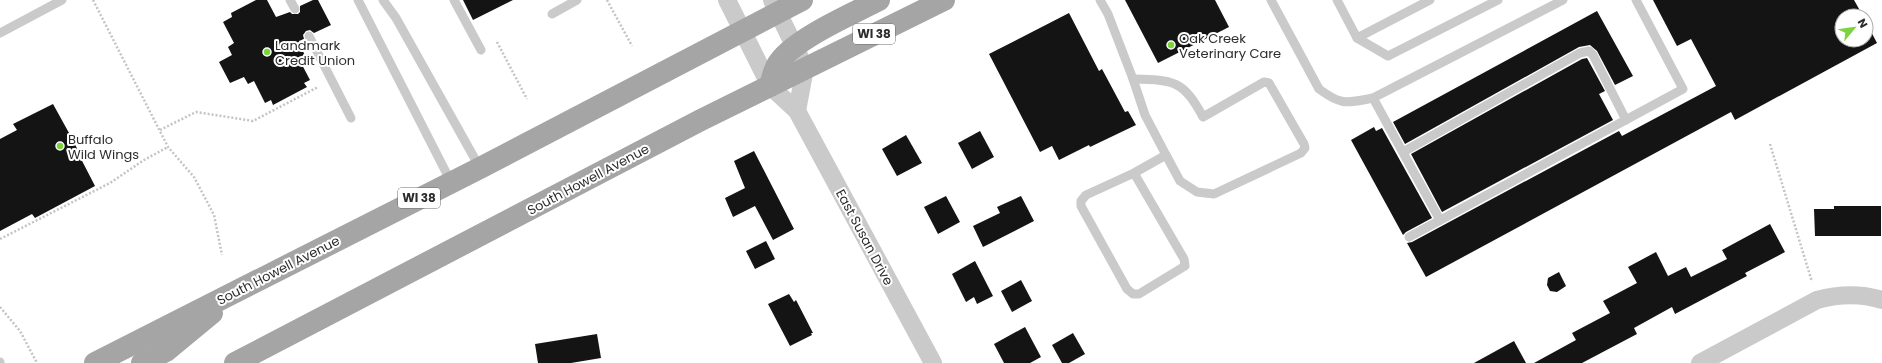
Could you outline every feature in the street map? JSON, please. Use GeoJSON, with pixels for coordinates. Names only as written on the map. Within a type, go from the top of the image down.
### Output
{"type":"FeatureCollection","features":[{"type":"Feature","properties":{"kind":"main road","name":"South Howell Avenue"},"geometry":{"type":"LineString","coordinates":[[95,363],[246,285],[480,168],[742,31],[775,6],[802,0]]}},
{"type":"Feature","properties":{"kind":"main road"},"geometry":{"type":"LineString","coordinates":[[770,86],[778,63],[795,47],[831,25],[879,0]]}},
{"type":"Feature","properties":{"kind":"main road","name":"South Howell Avenue"},"geometry":{"type":"LineString","coordinates":[[235,363],[701,120],[944,0]]}},
{"type":"Feature","properties":{"kind":"main road"},"geometry":{"type":"LineString","coordinates":[[142,363],[166,351],[246,285]]}},
{"type":"Feature","properties":{"kind":"street"},"geometry":{"type":"LineString","coordinates":[[727,0],[770,86]]}},
{"type":"Feature","properties":{"kind":"street"},"geometry":{"type":"LineString","coordinates":[[775,6],[805,68],[797,111]]}},
{"type":"Feature","properties":{"kind":"street","name":"East Susan Drive"},"geometry":{"type":"LineString","coordinates":[[770,86],[797,111],[933,363]]}},
{"type":"Feature","properties":{"kind":"street"},"geometry":{"type":"LineString","coordinates":[[1700,363],[1817,300],[1835,295],[1853,294],[1882,300]]}},
{"type":"Feature","properties":{"kind":"lane"},"geometry":{"type":"LineString","coordinates":[[0,33],[62,0]]}},
{"type":"Feature","properties":{"kind":"lane"},"geometry":{"type":"LineString","coordinates":[[290,0],[295,9]]}},
{"type":"Feature","properties":{"kind":"lane"},"geometry":{"type":"LineString","coordinates":[[358,0],[451,182]]}},
{"type":"Feature","properties":{"kind":"lane"},"geometry":{"type":"LineString","coordinates":[[383,0],[396,18],[480,168]]}},
{"type":"Feature","properties":{"kind":"lane"},"geometry":{"type":"LineString","coordinates":[[454,0],[481,50]]}},
{"type":"Feature","properties":{"kind":"lane"},"geometry":{"type":"LineString","coordinates":[[552,14],[578,0]]}},
{"type":"Feature","properties":{"kind":"lane"},"geometry":{"type":"LineString","coordinates":[[1100,0],[1108,14],[1145,115],[1180,180],[1197,192],[1214,194],[1301,153],[1304,148],[1304,144],[1269,83],[1264,82],[1203,117],[1192,97],[1179,84],[1162,79],[1133,79]]}},
{"type":"Feature","properties":{"kind":"lane"},"geometry":{"type":"LineString","coordinates":[[1271,0],[1319,89],[1332,99],[1346,103],[1373,98],[1564,0]]}},
{"type":"Feature","properties":{"kind":"lane"},"geometry":{"type":"LineString","coordinates":[[1337,0],[1357,38],[1388,56],[1498,0]]}},
{"type":"Feature","properties":{"kind":"lane"},"geometry":{"type":"LineString","coordinates":[[1357,38],[1430,0]]}},
{"type":"Feature","properties":{"kind":"lane"},"geometry":{"type":"LineString","coordinates":[[1409,237],[1682,89],[1636,0]]}},
{"type":"Feature","properties":{"kind":"lane"},"geometry":{"type":"LineString","coordinates":[[309,36],[351,118]]}},
{"type":"Feature","properties":{"kind":"lane"},"geometry":{"type":"LineString","coordinates":[[1403,152],[1580,53],[1589,51],[1626,120]]}},
{"type":"Feature","properties":{"kind":"lane"},"geometry":{"type":"LineString","coordinates":[[1373,98],[1440,220]]}},
{"type":"Feature","properties":{"kind":"lane"},"geometry":{"type":"LineString","coordinates":[[1134,173],[1184,259],[1185,266],[1140,294],[1133,294],[1127,289],[1081,206],[1081,201],[1086,195],[1134,173],[1166,155]]}},
{"type":"Feature","properties":{"kind":"path"},"geometry":{"type":"LineString","coordinates":[[93,0],[168,147],[194,177],[214,215],[222,255]]}},
{"type":"Feature","properties":{"kind":"path"},"geometry":{"type":"LineString","coordinates":[[607,0],[632,46]]}},
{"type":"Feature","properties":{"kind":"path"},"geometry":{"type":"LineString","coordinates":[[497,42],[527,99]]}},
{"type":"Feature","properties":{"kind":"path"},"geometry":{"type":"LineString","coordinates":[[160,130],[196,112],[253,122],[332,80]]}},
{"type":"Feature","properties":{"kind":"path"},"geometry":{"type":"LineString","coordinates":[[1770,144],[1817,300]]}},
{"type":"Feature","properties":{"kind":"path"},"geometry":{"type":"LineString","coordinates":[[0,239],[110,183],[144,160],[168,147]]}},
{"type":"Feature","properties":{"kind":"path"},"geometry":{"type":"LineString","coordinates":[[0,307],[20,331],[37,363]]}},
{"type":"Feature","properties":{"kind":"building","name":"Landmark Credit Union"},"geometry":{"type":"Polygon","coordinates":[[[256,0],[267,0],[276,17],[290,12],[292,14],[298,14],[300,12],[300,6],[313,0],[318,0],[331,25],[314,33],[310,30],[306,31],[303,35],[304,39],[299,41],[305,56],[299,59],[310,80],[304,83],[307,87],[273,105],[271,100],[265,103],[254,81],[248,84],[244,77],[230,83],[219,62],[232,55],[228,47],[234,43],[223,22],[232,17],[231,13],[256,0]]]}},
{"type":"Feature","properties":{"kind":"building"},"geometry":{"type":"Polygon","coordinates":[[[463,0],[513,0],[473,20],[463,0]]]}},
{"type":"Feature","properties":{"kind":"building","name":"Oak Creek Veterinary Care"},"geometry":{"type":"Polygon","coordinates":[[[1125,0],[1215,0],[1229,27],[1158,63],[1125,0]]]}},
{"type":"Feature","properties":{"kind":"building"},"geometry":{"type":"Polygon","coordinates":[[[1653,0],[1854,0],[1858,8],[1834,8],[1834,48],[1868,48],[1735,120],[1731,112],[1426,277],[1407,243],[1412,242],[1619,131],[1622,136],[1716,86],[1691,39],[1677,46],[1653,0]]]}},
{"type":"Feature","properties":{"kind":"building"},"geometry":{"type":"Polygon","coordinates":[[[1597,11],[1633,76],[1615,85],[1597,51],[1590,45],[1579,47],[1405,144],[1393,122],[1597,11]]]}},
{"type":"Feature","properties":{"kind":"building"},"geometry":{"type":"Polygon","coordinates":[[[1069,13],[1099,71],[1102,69],[1125,112],[1128,111],[1136,125],[1090,147],[1089,145],[1059,160],[1052,146],[1040,152],[989,54],[1069,13]]]}},
{"type":"Feature","properties":{"kind":"building"},"geometry":{"type":"Polygon","coordinates":[[[1874,37],[1877,43],[1874,45],[1874,37]]]}},
{"type":"Feature","properties":{"kind":"building"},"geometry":{"type":"Polygon","coordinates":[[[1587,58],[1605,91],[1599,94],[1613,120],[1442,212],[1411,154],[1582,59],[1587,58]]]}},
{"type":"Feature","properties":{"kind":"building"},"geometry":{"type":"Polygon","coordinates":[[[53,104],[74,142],[95,186],[35,218],[32,214],[0,231],[0,139],[17,130],[13,124],[53,104]]]}},
{"type":"Feature","properties":{"kind":"building"},"geometry":{"type":"Polygon","coordinates":[[[1374,127],[1376,131],[1382,128],[1432,218],[1403,235],[1351,140],[1374,127]]]}},
{"type":"Feature","properties":{"kind":"building"},"geometry":{"type":"Polygon","coordinates":[[[980,131],[994,157],[972,169],[958,143],[980,131]]]}},
{"type":"Feature","properties":{"kind":"building"},"geometry":{"type":"Polygon","coordinates":[[[906,135],[922,163],[897,176],[882,149],[906,135]]]}},
{"type":"Feature","properties":{"kind":"building"},"geometry":{"type":"Polygon","coordinates":[[[754,151],[794,229],[773,240],[755,206],[733,217],[725,198],[745,188],[734,161],[754,151]]]}},
{"type":"Feature","properties":{"kind":"building"},"geometry":{"type":"Polygon","coordinates":[[[946,196],[960,222],[938,234],[924,207],[946,196]]]}},
{"type":"Feature","properties":{"kind":"building"},"geometry":{"type":"Polygon","coordinates":[[[1021,196],[1034,221],[983,247],[973,226],[1000,213],[997,207],[1021,196]]]}},
{"type":"Feature","properties":{"kind":"building"},"geometry":{"type":"Polygon","coordinates":[[[1834,206],[1881,206],[1881,236],[1815,236],[1814,209],[1834,209],[1834,206]]]}},
{"type":"Feature","properties":{"kind":"building"},"geometry":{"type":"Polygon","coordinates":[[[1770,224],[1785,252],[1745,273],[1747,276],[1675,314],[1672,307],[1634,328],[1637,334],[1582,363],[1534,363],[1576,340],[1572,333],[1610,313],[1603,301],[1637,283],[1628,267],[1656,252],[1668,276],[1686,267],[1691,277],[1727,259],[1722,250],[1770,224]]]}},
{"type":"Feature","properties":{"kind":"building"},"geometry":{"type":"Polygon","coordinates":[[[766,241],[775,259],[755,269],[746,251],[766,241]]]}},
{"type":"Feature","properties":{"kind":"building"},"geometry":{"type":"Polygon","coordinates":[[[975,261],[993,296],[977,304],[974,297],[966,302],[952,274],[975,261]]]}},
{"type":"Feature","properties":{"kind":"building"},"geometry":{"type":"Polygon","coordinates":[[[1559,272],[1566,286],[1557,292],[1550,291],[1547,285],[1548,278],[1559,272]]]}},
{"type":"Feature","properties":{"kind":"building"},"geometry":{"type":"Polygon","coordinates":[[[1021,280],[1032,301],[1012,312],[1001,291],[1021,280]]]}},
{"type":"Feature","properties":{"kind":"building"},"geometry":{"type":"Polygon","coordinates":[[[789,294],[794,302],[796,300],[813,333],[811,333],[812,335],[790,346],[768,304],[789,294]]]}},
{"type":"Feature","properties":{"kind":"building"},"geometry":{"type":"Polygon","coordinates":[[[1025,327],[1041,357],[1030,363],[1004,363],[994,344],[1025,327]]]}},
{"type":"Feature","properties":{"kind":"building"},"geometry":{"type":"Polygon","coordinates":[[[1073,333],[1085,354],[1069,363],[1062,363],[1052,345],[1073,333]]]}},
{"type":"Feature","properties":{"kind":"building"},"geometry":{"type":"Polygon","coordinates":[[[597,334],[601,358],[571,363],[538,363],[535,344],[597,334]]]}},
{"type":"Feature","properties":{"kind":"building"},"geometry":{"type":"Polygon","coordinates":[[[1514,341],[1526,363],[1474,363],[1514,341]]]}},
{"type":"Feature","properties":{"kind":"place","name":"Oak Creek Veterinary Care"},"geometry":{"type":"Point","coordinates":[1171,45]}},
{"type":"Feature","properties":{"kind":"place","name":"Landmark Credit Union"},"geometry":{"type":"Point","coordinates":[267,52]}},
{"type":"Feature","properties":{"kind":"place","name":"Buffalo Wild Wings"},"geometry":{"type":"Point","coordinates":[60,146]}}]}
